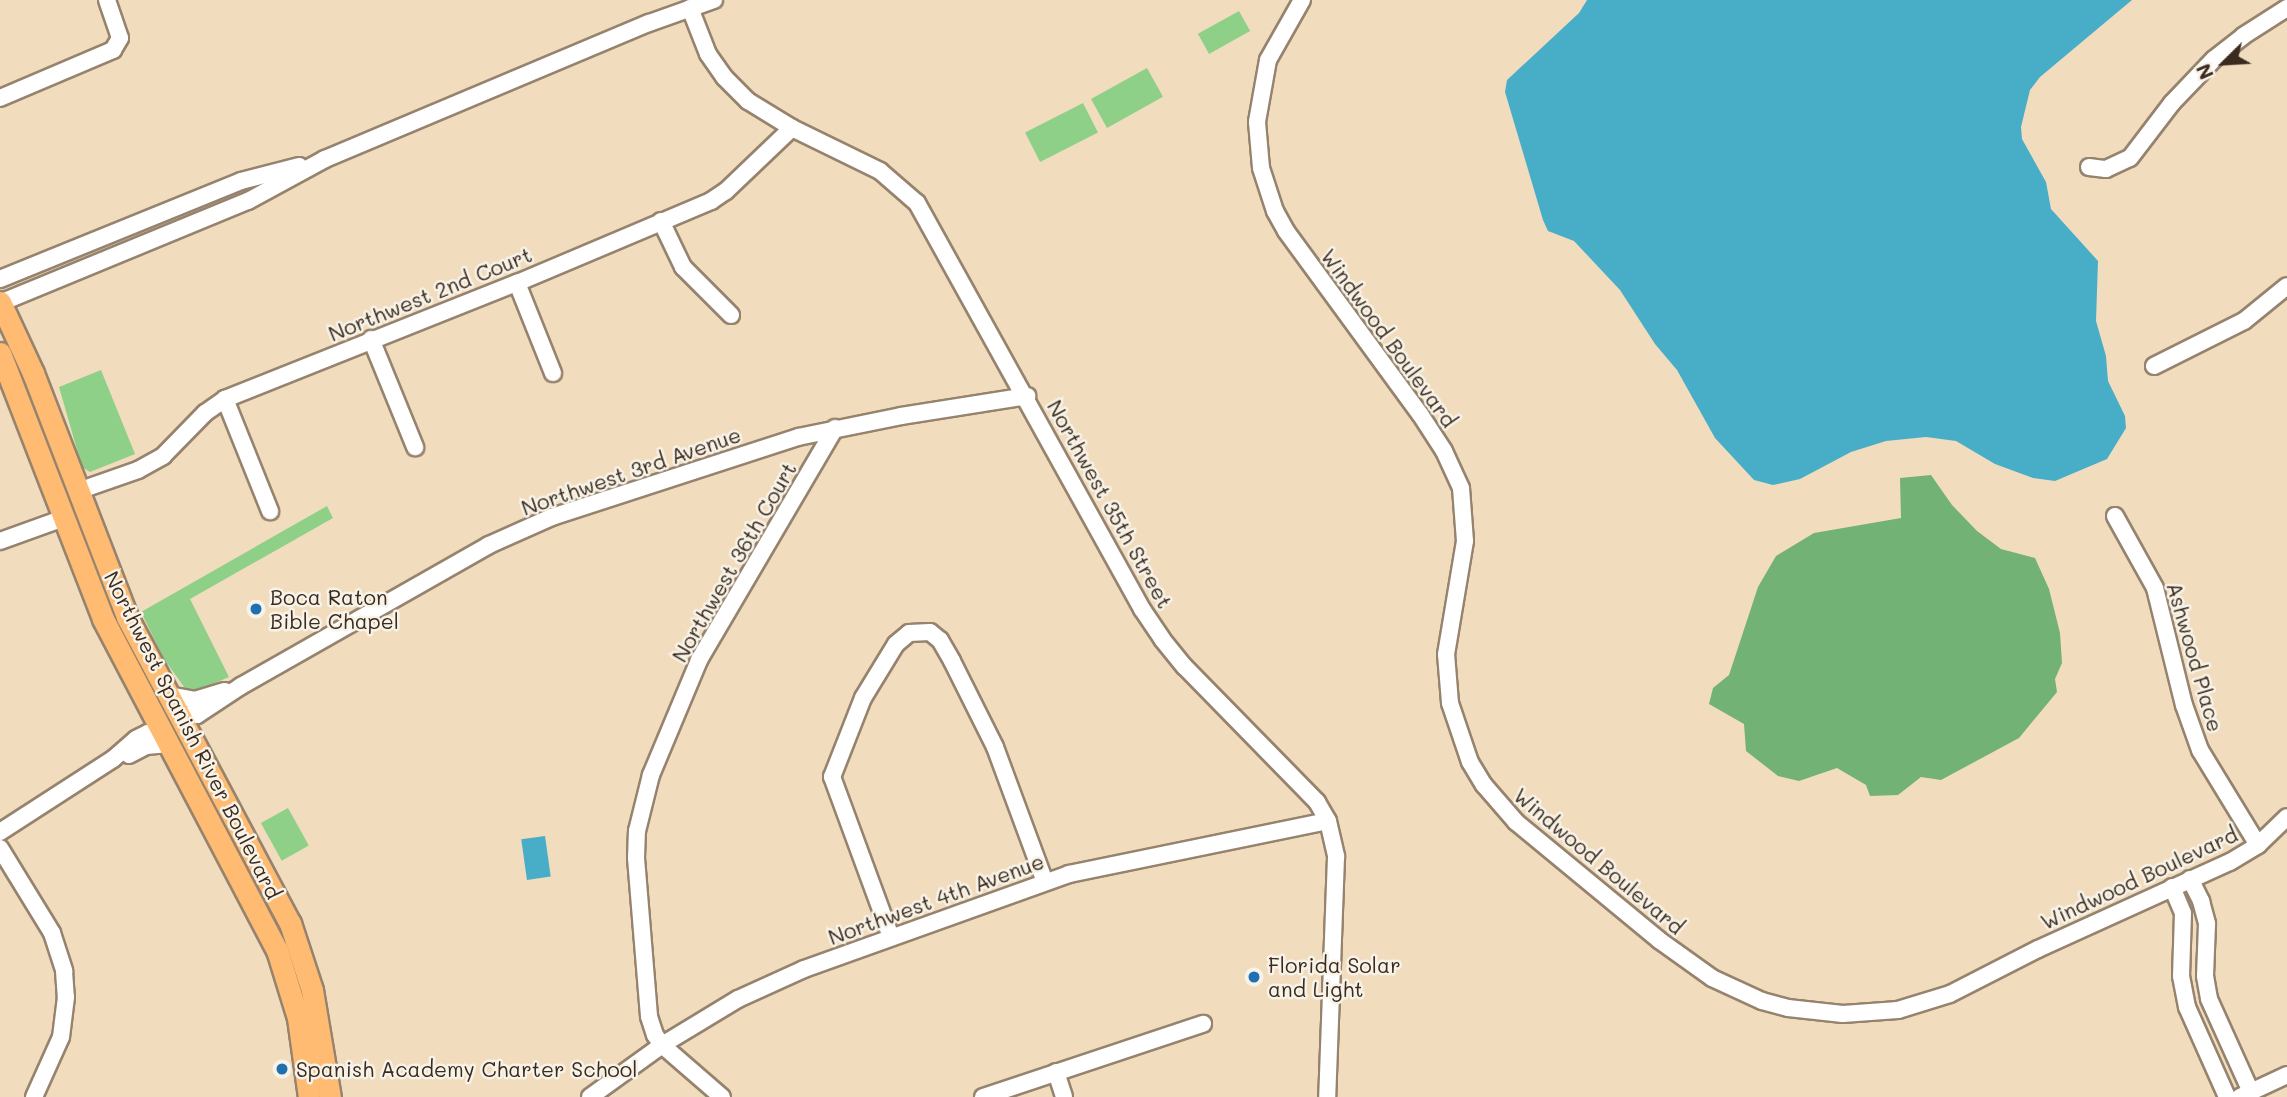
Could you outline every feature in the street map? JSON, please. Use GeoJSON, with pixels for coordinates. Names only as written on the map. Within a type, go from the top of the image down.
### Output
{"type":"FeatureCollection","features":[{"type":"Feature","properties":{"kind":"main road","name":"Northwest Spanish River Boulevard"},"geometry":{"type":"LineString","coordinates":[[0,302],[33,373],[119,599],[242,831],[299,948],[316,1011],[330,1097]]}},
{"type":"Feature","properties":{"kind":"main road","name":"Northwest Spanish River Boulevard"},"geometry":{"type":"LineString","coordinates":[[0,353],[102,615],[262,917],[284,968],[298,1018],[309,1097]]}},
{"type":"Feature","properties":{"kind":"main road"},"geometry":{"type":"LineString","coordinates":[[102,615],[125,643],[161,704],[180,715]]}},
{"type":"Feature","properties":{"kind":"main road"},"geometry":{"type":"LineString","coordinates":[[166,739],[182,744],[218,806],[242,831]]}},
{"type":"Feature","properties":{"kind":"main road"},"geometry":{"type":"LineString","coordinates":[[229,856],[272,919],[299,948]]}},
{"type":"Feature","properties":{"kind":"street"},"geometry":{"type":"LineString","coordinates":[[0,98],[102,57],[117,46],[120,38],[107,0]]}},
{"type":"Feature","properties":{"kind":"street"},"geometry":{"type":"LineString","coordinates":[[0,302],[248,201],[325,159],[714,0]]}},
{"type":"Feature","properties":{"kind":"street","name":"Windwood Boulevard"},"geometry":{"type":"LineString","coordinates":[[1302,0],[1286,24],[1266,68],[1257,122],[1266,190],[1286,232],[1420,414],[1444,451],[1461,488],[1465,541],[1446,654],[1450,703],[1470,762],[1483,785],[1516,822],[1694,967],[1736,991],[1762,1001],[1815,1012],[1870,1013],[1937,999],[2190,878],[2230,862],[2258,845],[2287,817]]}},
{"type":"Feature","properties":{"kind":"street","name":"Northwest 35th Street"},"geometry":{"type":"LineString","coordinates":[[690,8],[708,54],[723,77],[758,109],[880,171],[917,202],[1027,396],[1142,609],[1185,667],[1311,793],[1328,821],[1336,857],[1327,1097]]}},
{"type":"Feature","properties":{"kind":"street"},"geometry":{"type":"LineString","coordinates":[[2089,167],[2106,169],[2130,158],[2205,67],[2243,36],[2287,9]]}},
{"type":"Feature","properties":{"kind":"street","name":"Northwest 2nd Court"},"geometry":{"type":"LineString","coordinates":[[78,491],[138,470],[163,456],[205,413],[226,399],[517,283],[726,191],[792,128]]}},
{"type":"Feature","properties":{"kind":"street"},"geometry":{"type":"LineString","coordinates":[[0,279],[241,181],[325,159]]}},
{"type":"Feature","properties":{"kind":"street"},"geometry":{"type":"LineString","coordinates":[[661,221],[683,267],[731,315]]}},
{"type":"Feature","properties":{"kind":"street"},"geometry":{"type":"LineString","coordinates":[[517,283],[554,373]]}},
{"type":"Feature","properties":{"kind":"street"},"geometry":{"type":"LineString","coordinates":[[2154,366],[2244,321],[2287,286]]}},
{"type":"Feature","properties":{"kind":"street"},"geometry":{"type":"LineString","coordinates":[[372,339],[415,447]]}},
{"type":"Feature","properties":{"kind":"street","name":"Northwest 3rd Avenue"},"geometry":{"type":"LineString","coordinates":[[180,715],[197,715],[241,686],[489,545],[539,523],[790,439],[835,428],[1027,396]]}},
{"type":"Feature","properties":{"kind":"street"},"geometry":{"type":"LineString","coordinates":[[226,399],[270,511]]}},
{"type":"Feature","properties":{"kind":"street","name":"Northwest 36th Court"},"geometry":{"type":"LineString","coordinates":[[662,1045],[649,1016],[636,858],[637,831],[647,786],[699,660],[835,428]]}},
{"type":"Feature","properties":{"kind":"street","name":"Ashwood Place"},"geometry":{"type":"LineString","coordinates":[[2115,516],[2155,588],[2184,705],[2200,750],[2258,845]]}},
{"type":"Feature","properties":{"kind":"street"},"geometry":{"type":"LineString","coordinates":[[0,541],[64,518]]}},
{"type":"Feature","properties":{"kind":"street"},"geometry":{"type":"LineString","coordinates":[[891,937],[832,777],[863,698],[896,644],[909,633],[921,630],[930,632],[940,640],[995,747],[1045,882]]}},
{"type":"Feature","properties":{"kind":"street","name":"Northwest 3rd Avenue"},"geometry":{"type":"LineString","coordinates":[[169,695],[195,700],[241,686]]}},
{"type":"Feature","properties":{"kind":"street"},"geometry":{"type":"LineString","coordinates":[[0,832],[113,759],[124,747],[144,735],[166,739]]}},
{"type":"Feature","properties":{"kind":"street","name":"Northwest 4th Avenue"},"geometry":{"type":"LineString","coordinates":[[590,1097],[662,1045],[777,980],[891,937],[1045,882],[1093,868],[1328,821]]}},
{"type":"Feature","properties":{"kind":"street"},"geometry":{"type":"LineString","coordinates":[[0,848],[52,933],[64,971],[66,1011],[61,1037],[53,1062],[34,1097]]}},
{"type":"Feature","properties":{"kind":"street"},"geometry":{"type":"LineString","coordinates":[[2190,878],[2207,924],[2206,988],[2245,1094],[2287,1075]]}},
{"type":"Feature","properties":{"kind":"street"},"geometry":{"type":"LineString","coordinates":[[2172,887],[2183,913],[2183,992],[2192,1019],[2227,1097]]}},
{"type":"Feature","properties":{"kind":"street"},"geometry":{"type":"LineString","coordinates":[[2183,992],[2206,988]]}},
{"type":"Feature","properties":{"kind":"street"},"geometry":{"type":"LineString","coordinates":[[983,1097],[1203,1024]]}},
{"type":"Feature","properties":{"kind":"street"},"geometry":{"type":"LineString","coordinates":[[662,1045],[722,1097]]}},
{"type":"Feature","properties":{"kind":"street"},"geometry":{"type":"LineString","coordinates":[[1056,1072],[1064,1097]]}},
{"type":"Feature","properties":{"kind":"green space"},"geometry":{"type":"Polygon","coordinates":[[[1239,11],[1250,31],[1209,54],[1198,34],[1239,11]]]}},
{"type":"Feature","properties":{"kind":"green space"},"geometry":{"type":"Polygon","coordinates":[[[1147,68],[1163,97],[1107,128],[1091,99],[1147,68]]]}},
{"type":"Feature","properties":{"kind":"green space"},"geometry":{"type":"Polygon","coordinates":[[[1083,103],[1098,132],[1040,162],[1025,133],[1083,103]]]}},
{"type":"Feature","properties":{"kind":"green space"},"geometry":{"type":"Polygon","coordinates":[[[101,370],[135,454],[90,472],[82,467],[59,387],[101,370]]]}},
{"type":"Feature","properties":{"kind":"green space"},"geometry":{"type":"Polygon","coordinates":[[[1931,475],[1952,505],[1977,531],[2001,549],[2035,558],[2049,589],[2060,633],[2062,663],[2055,679],[2057,692],[2019,738],[1941,780],[1921,777],[1898,795],[1870,796],[1866,785],[1837,768],[1799,781],[1778,776],[1746,751],[1744,724],[1709,704],[1713,688],[1729,675],[1758,587],[1776,556],[1814,533],[1901,518],[1900,478],[1931,475]]]}},
{"type":"Feature","properties":{"kind":"green space"},"geometry":{"type":"Polygon","coordinates":[[[327,506],[333,518],[190,599],[229,677],[196,691],[187,691],[164,659],[141,612],[327,506]]]}},
{"type":"Feature","properties":{"kind":"green space"},"geometry":{"type":"Polygon","coordinates":[[[288,808],[309,846],[282,861],[261,823],[288,808]]]}},
{"type":"Feature","properties":{"kind":"water"},"geometry":{"type":"Polygon","coordinates":[[[1587,0],[2132,0],[2040,77],[2030,90],[2021,127],[2022,139],[2046,182],[2051,209],[2098,261],[2096,321],[2106,356],[2108,381],[2125,416],[2126,428],[2107,459],[2055,481],[2033,478],[1995,464],[1956,441],[1926,437],[1886,441],[1851,452],[1800,479],[1773,485],[1754,480],[1715,438],[1677,370],[1655,344],[1620,290],[1574,241],[1548,231],[1543,220],[1505,92],[1507,80],[1579,13],[1587,0]]]}},
{"type":"Feature","properties":{"kind":"water"},"geometry":{"type":"Polygon","coordinates":[[[545,836],[551,877],[527,880],[521,839],[545,836]]]}},
{"type":"Feature","properties":{"kind":"place","name":"Boca Raton Bible Chapel"},"geometry":{"type":"Point","coordinates":[256,609]}},
{"type":"Feature","properties":{"kind":"place","name":"Florida Solar and Light"},"geometry":{"type":"Point","coordinates":[1254,977]}},
{"type":"Feature","properties":{"kind":"place","name":"Spanish Academy Charter School"},"geometry":{"type":"Point","coordinates":[282,1069]}}]}
